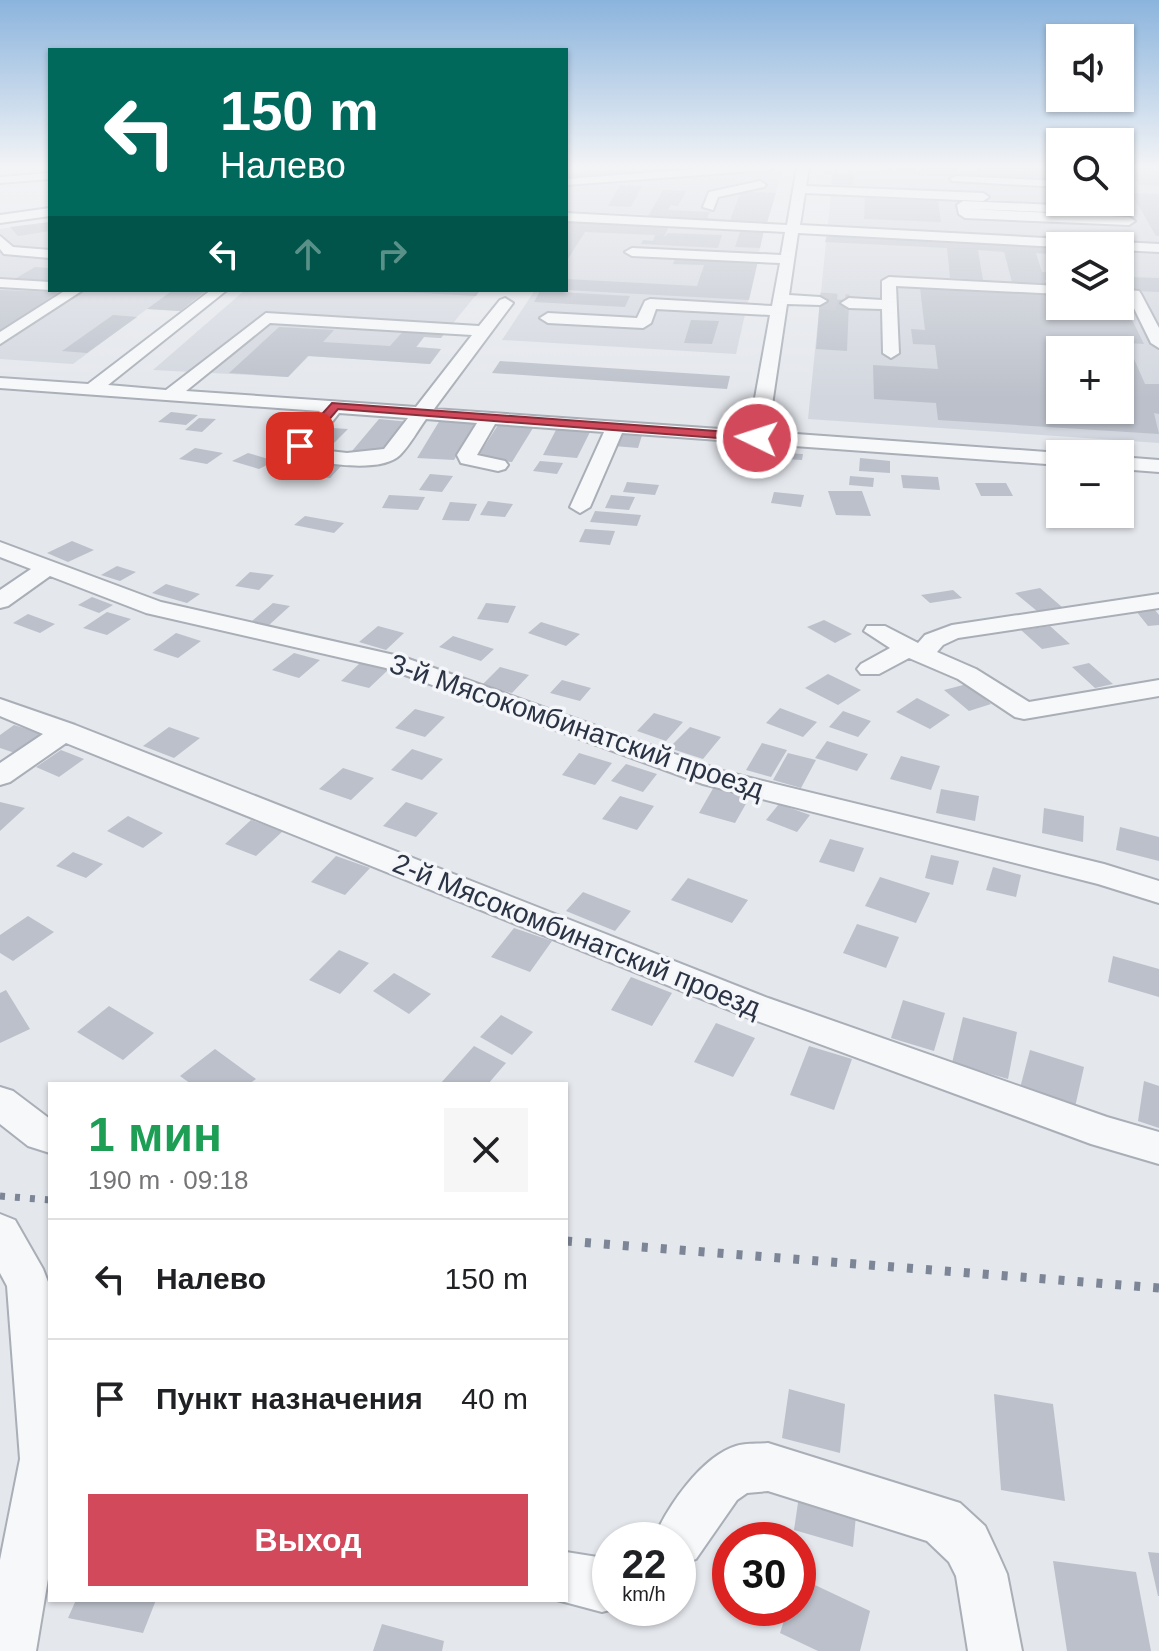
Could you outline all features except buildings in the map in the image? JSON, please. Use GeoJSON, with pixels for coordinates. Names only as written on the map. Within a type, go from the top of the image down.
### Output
{"type":"FeatureCollection","features":[{"type":"Feature","properties":{"kind":"street"},"geometry":{"type":"LineString","coordinates":[[3,244],[9,251],[48,254]]}},
{"type":"Feature","properties":{"kind":"street"},"geometry":{"type":"LineString","coordinates":[[752,469],[757,438],[753,416],[781,305],[789,244]]}},
{"type":"Feature","properties":{"kind":"street"},"geometry":{"type":"LineString","coordinates":[[1096,244],[1159,248]]}},
{"type":"Feature","properties":{"kind":"street"},"geometry":{"type":"LineString","coordinates":[[632,252],[787,259]]}},
{"type":"Feature","properties":{"kind":"street"},"geometry":{"type":"LineString","coordinates":[[891,353],[889,281],[1046,289]]}},
{"type":"Feature","properties":{"kind":"street"},"geometry":{"type":"LineString","coordinates":[[0,283],[48,286]]}},
{"type":"Feature","properties":{"kind":"street"},"geometry":{"type":"LineString","coordinates":[[0,339],[73,292]]}},
{"type":"Feature","properties":{"kind":"street"},"geometry":{"type":"LineString","coordinates":[[93,389],[217,292]]}},
{"type":"Feature","properties":{"kind":"street"},"geometry":{"type":"LineString","coordinates":[[1134,294],[1159,343]]}},
{"type":"Feature","properties":{"kind":"street"},"geometry":{"type":"LineString","coordinates":[[548,318],[643,323],[650,304],[781,305],[820,301]]}},
{"type":"Feature","properties":{"kind":"street"},"geometry":{"type":"LineString","coordinates":[[335,406],[310,431],[300,446],[302,453],[382,456],[391,453],[424,412],[445,395],[505,303]]}},
{"type":"Feature","properties":{"kind":"street"},"geometry":{"type":"LineString","coordinates":[[849,303],[890,305]]}},
{"type":"Feature","properties":{"kind":"street"},"geometry":{"type":"LineString","coordinates":[[171,394],[266,318],[485,331]]}},
{"type":"Feature","properties":{"kind":"street"},"geometry":{"type":"LineString","coordinates":[[0,383],[1046,458]]}},
{"type":"Feature","properties":{"kind":"street"},"geometry":{"type":"LineString","coordinates":[[490,417],[467,455],[475,462],[498,465]]}},
{"type":"Feature","properties":{"kind":"street"},"geometry":{"type":"LineString","coordinates":[[580,507],[615,427]]}},
{"type":"Feature","properties":{"kind":"street"},"geometry":{"type":"LineString","coordinates":[[1134,464],[1159,466]]}},
{"type":"Feature","properties":{"kind":"street","name":"3-й Мясокомбинатский проезд"},"geometry":{"type":"LineString","coordinates":[[0,549],[154,608],[394,662],[713,778],[1104,875],[1159,892]]}},
{"type":"Feature","properties":{"kind":"street"},"geometry":{"type":"LineString","coordinates":[[0,601],[47,568]]}},
{"type":"Feature","properties":{"kind":"street"},"geometry":{"type":"LineString","coordinates":[[870,669],[916,651],[952,632],[1159,601]]}},
{"type":"Feature","properties":{"kind":"street"},"geometry":{"type":"LineString","coordinates":[[876,631],[967,674],[1024,711],[1159,688]]}},
{"type":"Feature","properties":{"kind":"street","name":"2-й Мясокомбинатский проезд"},"geometry":{"type":"LineString","coordinates":[[0,707],[756,1007],[1105,1133],[1159,1148]]}},
{"type":"Feature","properties":{"kind":"street"},"geometry":{"type":"LineString","coordinates":[[0,776],[65,731]]}},
{"type":"Feature","properties":{"kind":"street"},"geometry":{"type":"LineString","coordinates":[[0,1102],[48,1136]]}},
{"type":"Feature","properties":{"kind":"street"},"geometry":{"type":"LineString","coordinates":[[0,1233],[28,1283],[47,1459],[9,1651]]}},
{"type":"Feature","properties":{"kind":"street"},"geometry":{"type":"LineString","coordinates":[[692,1522],[720,1483],[739,1469],[768,1467],[942,1521],[967,1544],[981,1574],[995,1651]]}},
{"type":"Feature","properties":{"kind":"street"},"geometry":{"type":"LineString","coordinates":[[568,1578],[592,1584]]}},
{"type":"Feature","properties":{"kind":"shaded area"},"geometry":{"type":"Polygon","coordinates":[[[0,244],[48,244],[48,292],[204,292],[180,311],[147,309],[73,364],[0,359],[0,244]]]}},
{"type":"Feature","properties":{"kind":"shaded area"},"geometry":{"type":"Polygon","coordinates":[[[568,244],[761,244],[736,354],[502,340],[534,292],[568,292],[568,244]]]}},
{"type":"Feature","properties":{"kind":"shaded area"},"geometry":{"type":"Polygon","coordinates":[[[826,244],[1046,244],[1046,320],[1134,320],[1134,244],[1159,244],[1159,443],[808,419],[826,244]]]}},
{"type":"Feature","properties":{"kind":"shaded area"},"geometry":{"type":"Polygon","coordinates":[[[243,292],[478,292],[441,338],[424,337],[417,347],[441,349],[430,364],[309,356],[288,377],[153,370],[243,292]]]}},
{"type":"Feature","properties":{"kind":"tunnel"},"geometry":{"type":"LineString","coordinates":[[820,301],[849,303]]}},
{"type":"Feature","properties":{"kind":"railway"},"geometry":{"type":"LineString","coordinates":[[0,1196],[48,1200]]}},
{"type":"Feature","properties":{"kind":"railway"},"geometry":{"type":"LineString","coordinates":[[568,1241],[1159,1288]]}},
{"type":"Feature","properties":{"kind":"route"},"geometry":{"type":"LineString","coordinates":[[300,446],[335,406],[757,438]]}}]}
